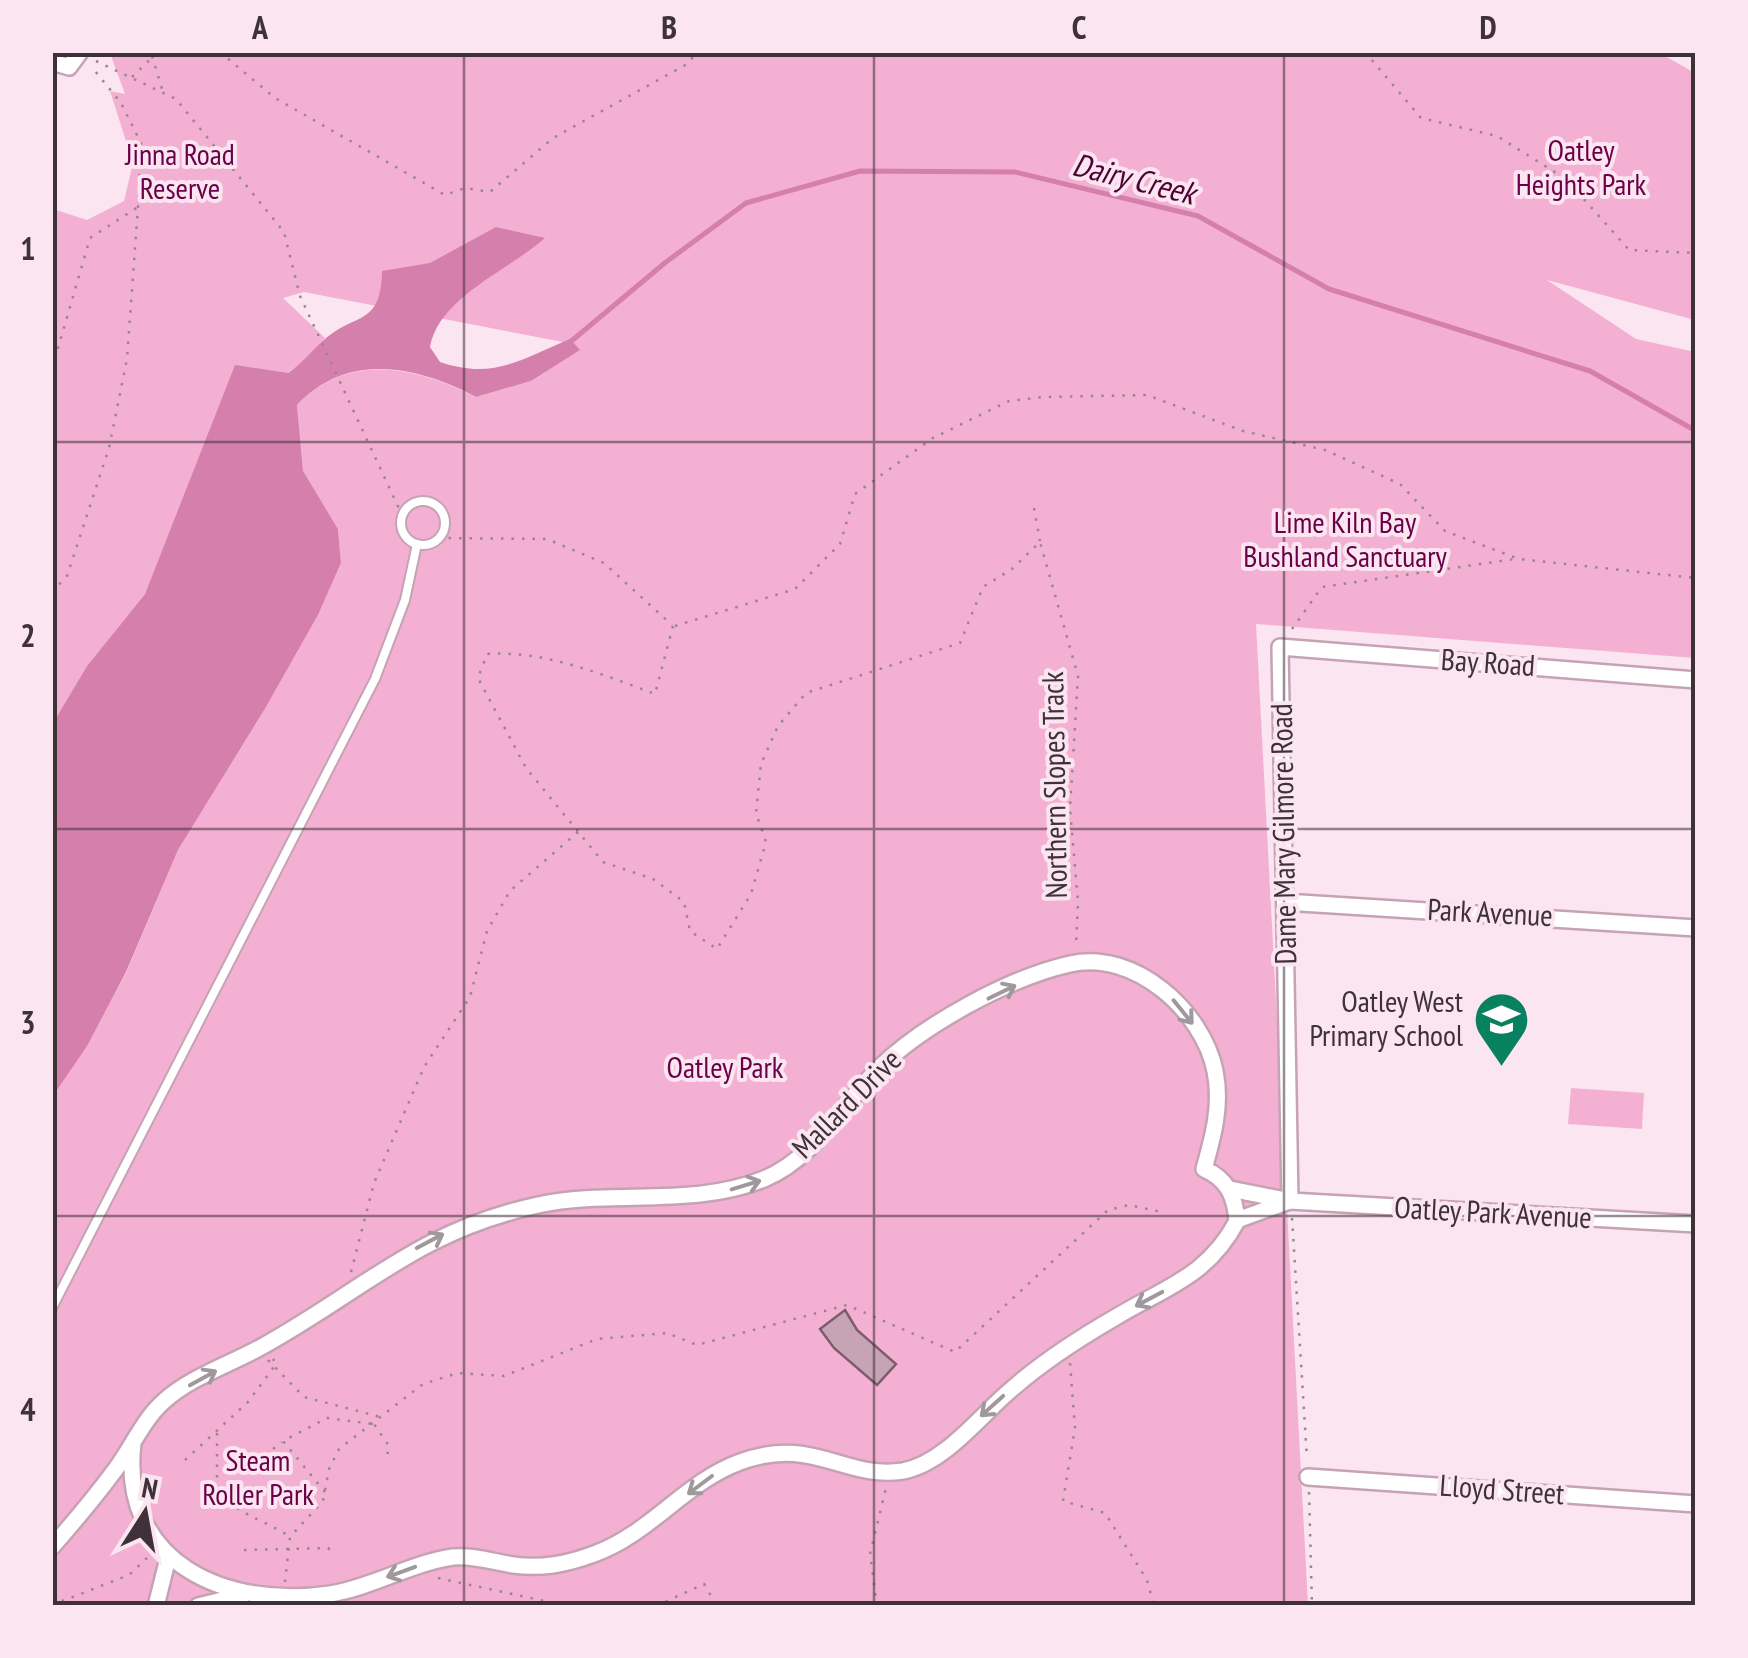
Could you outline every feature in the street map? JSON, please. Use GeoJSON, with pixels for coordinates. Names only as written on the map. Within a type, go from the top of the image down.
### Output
{"type":"FeatureCollection","features":[{"type":"Feature","properties":{"kind":"street"},"geometry":{"type":"LineString","coordinates":[[52,62],[69,66],[80,53]]}},
{"type":"Feature","properties":{"kind":"street","name":"Bay Road"},"geometry":{"type":"LineString","coordinates":[[1280,647],[1696,680]]}},
{"type":"Feature","properties":{"kind":"street","name":"Dame Mary Gilmore Road"},"geometry":{"type":"LineString","coordinates":[[1280,647],[1290,1201]]}},
{"type":"Feature","properties":{"kind":"street","name":"Park Avenue"},"geometry":{"type":"LineString","coordinates":[[1285,902],[1696,928]]}},
{"type":"Feature","properties":{"kind":"street","name":"Mallard Drive"},"geometry":{"type":"LineString","coordinates":[[52,1547],[164,1400],[268,1352],[310,1316],[430,1240],[503,1213],[585,1197],[711,1194],[768,1178],[826,1132],[876,1072],[920,1035],[1038,974],[1075,962],[1102,963],[1143,976],[1188,1018],[1209,1052],[1218,1092],[1216,1127],[1204,1169],[1220,1176],[1230,1190],[1237,1220]]}},
{"type":"Feature","properties":{"kind":"street"},"geometry":{"type":"LineString","coordinates":[[1230,1190],[1290,1201]]}},
{"type":"Feature","properties":{"kind":"street"},"geometry":{"type":"LineString","coordinates":[[133,1443],[131,1461],[143,1518],[164,1552],[203,1580],[252,1594],[309,1596],[350,1590],[418,1566],[462,1556],[539,1568],[574,1561],[628,1539],[722,1470],[772,1454],[809,1453],[890,1472],[912,1468],[934,1457],[1068,1345],[1201,1268],[1224,1246],[1237,1220],[1290,1201]]}},
{"type":"Feature","properties":{"kind":"street","name":"Oatley Park Avenue"},"geometry":{"type":"LineString","coordinates":[[1290,1201],[1696,1224]]}},
{"type":"Feature","properties":{"kind":"street","name":"Lloyd Street"},"geometry":{"type":"LineString","coordinates":[[1308,1477],[1696,1504]]}},
{"type":"Feature","properties":{"kind":"street"},"geometry":{"type":"LineString","coordinates":[[156,1606],[164,1552]]}},
{"type":"Feature","properties":{"kind":"street"},"geometry":{"type":"LineString","coordinates":[[198,1606],[252,1594]]}},
{"type":"Feature","properties":{"kind":"lane"},"geometry":{"type":"LineString","coordinates":[[418,502],[437,507],[444,526],[438,538],[417,544],[403,533],[402,515],[418,502]]}},
{"type":"Feature","properties":{"kind":"lane"},"geometry":{"type":"LineString","coordinates":[[52,1308],[375,679],[405,600],[417,544]]}},
{"type":"Feature","properties":{"kind":"path"},"geometry":{"type":"LineString","coordinates":[[132,78],[158,52]]}},
{"type":"Feature","properties":{"kind":"path"},"geometry":{"type":"LineString","coordinates":[[220,52],[275,98],[445,195],[465,188],[490,192],[553,138],[689,63],[696,52]]}},
{"type":"Feature","properties":{"kind":"path"},"geometry":{"type":"LineString","coordinates":[[1365,52],[1421,118],[1497,136],[1566,178],[1628,250],[1696,253]]}},
{"type":"Feature","properties":{"kind":"path"},"geometry":{"type":"LineString","coordinates":[[80,53],[176,98],[284,232],[300,296],[402,515]]}},
{"type":"Feature","properties":{"kind":"path"},"geometry":{"type":"LineString","coordinates":[[52,592],[68,576],[108,448],[127,359],[138,207],[140,143],[121,102],[80,53]]}},
{"type":"Feature","properties":{"kind":"path"},"geometry":{"type":"LineString","coordinates":[[152,56],[164,93]]}},
{"type":"Feature","properties":{"kind":"path"},"geometry":{"type":"LineString","coordinates":[[52,369],[90,238],[138,207]]}},
{"type":"Feature","properties":{"kind":"path"},"geometry":{"type":"LineString","coordinates":[[674,626],[795,589],[840,544],[856,494],[933,438],[1009,401],[1043,397],[1147,395],[1243,432],[1325,450],[1400,484],[1445,531],[1519,559]]}},
{"type":"Feature","properties":{"kind":"path","name":"Northern Slopes Track"},"geometry":{"type":"LineString","coordinates":[[1034,508],[1078,676],[1070,809],[1078,902],[1075,962]]}},
{"type":"Feature","properties":{"kind":"path"},"geometry":{"type":"LineString","coordinates":[[438,538],[547,539],[604,563],[674,626]]}},
{"type":"Feature","properties":{"kind":"path"},"geometry":{"type":"LineString","coordinates":[[674,626],[654,694],[593,670],[514,652],[486,654],[478,678],[526,768],[580,830],[602,862],[653,879],[684,902],[690,930],[718,949],[751,894],[766,842],[756,813],[761,764],[778,726],[806,694],[960,643],[983,587],[1040,542]]}},
{"type":"Feature","properties":{"kind":"path"},"geometry":{"type":"LineString","coordinates":[[1280,647],[1322,587],[1519,559],[1696,578]]}},
{"type":"Feature","properties":{"kind":"path"},"geometry":{"type":"LineString","coordinates":[[346,1292],[374,1184],[424,1067],[470,997],[487,931],[510,891],[580,830]]}},
{"type":"Feature","properties":{"kind":"path"},"geometry":{"type":"LineString","coordinates":[[1290,1201],[1308,1477],[1312,1606]]}},
{"type":"Feature","properties":{"kind":"path"},"geometry":{"type":"LineString","coordinates":[[283,1595],[290,1536],[326,1493],[329,1470],[339,1449],[423,1384],[458,1373],[504,1376],[597,1338],[667,1333],[697,1345],[847,1305],[954,1352],[1108,1210],[1129,1205],[1161,1212]]}},
{"type":"Feature","properties":{"kind":"path"},"geometry":{"type":"LineString","coordinates":[[1068,1345],[1075,1428],[1064,1501],[1106,1513],[1147,1580],[1154,1606]]}},
{"type":"Feature","properties":{"kind":"path"},"geometry":{"type":"LineString","coordinates":[[274,1366],[268,1352],[263,1354],[274,1366],[304,1397],[376,1416],[374,1424],[389,1446],[386,1462]]}},
{"type":"Feature","properties":{"kind":"path"},"geometry":{"type":"LineString","coordinates":[[185,1460],[248,1402],[274,1366]]}},
{"type":"Feature","properties":{"kind":"path"},"geometry":{"type":"LineString","coordinates":[[272,1449],[326,1418],[374,1424]]}},
{"type":"Feature","properties":{"kind":"path"},"geometry":{"type":"LineString","coordinates":[[326,1418],[329,1424]]}},
{"type":"Feature","properties":{"kind":"path"},"geometry":{"type":"LineString","coordinates":[[217,1433],[217,1490],[240,1514],[265,1520],[290,1536]]}},
{"type":"Feature","properties":{"kind":"path"},"geometry":{"type":"LineString","coordinates":[[283,1441],[326,1493]]}},
{"type":"Feature","properties":{"kind":"path"},"geometry":{"type":"LineString","coordinates":[[877,1606],[870,1554],[890,1472]]}},
{"type":"Feature","properties":{"kind":"path"},"geometry":{"type":"LineString","coordinates":[[244,1550],[328,1548],[334,1553]]}},
{"type":"Feature","properties":{"kind":"path"},"geometry":{"type":"LineString","coordinates":[[52,1605],[129,1575],[164,1552]]}},
{"type":"Feature","properties":{"kind":"path"},"geometry":{"type":"LineString","coordinates":[[418,1566],[439,1578],[568,1606]]}},
{"type":"Feature","properties":{"kind":"path"},"geometry":{"type":"LineString","coordinates":[[656,1606],[704,1584],[717,1606]]}},
{"type":"Feature","properties":{"kind":"green space","name":"Oatley Park"},"geometry":{"type":"Polygon","coordinates":[[[1658,52],[1695,73],[1695,320],[1547,280],[1636,339],[1695,352],[1695,658],[1256,624],[1308,1605],[53,1605],[53,1096],[126,973],[178,850],[266,707],[318,615],[341,563],[338,529],[303,472],[297,405],[317,388],[360,371],[407,372],[476,397],[531,381],[579,350],[568,343],[304,292],[283,298],[325,338],[308,360],[287,373],[191,486],[145,594],[87,666],[53,723],[53,209],[87,220],[124,201],[133,163],[110,91],[125,94],[110,53],[1658,52]]]}},
{"type":"Feature","properties":{"kind":"green space"},"geometry":{"type":"Polygon","coordinates":[[[1571,1088],[1644,1093],[1642,1129],[1568,1124],[1571,1088]]]}},
{"type":"Feature","properties":{"kind":"shaded area"},"geometry":{"type":"Polygon","coordinates":[[[496,227],[545,238],[477,286],[447,314],[430,347],[440,362],[491,368],[570,339],[580,350],[531,381],[476,397],[430,378],[384,369],[338,377],[297,405],[303,471],[338,529],[341,563],[318,615],[266,707],[178,850],[126,972],[87,1046],[53,1096],[53,723],[87,666],[145,594],[235,365],[288,373],[335,331],[371,310],[377,301],[382,271],[430,263],[496,227]]]}},
{"type":"Feature","properties":{"kind":"building"},"geometry":{"type":"Polygon","coordinates":[[[845,1310],[857,1330],[896,1364],[877,1385],[834,1348],[820,1329],[845,1310]]]}},
{"type":"Feature","properties":{"kind":"waterway","name":"Dairy Creek"},"geometry":{"type":"LineString","coordinates":[[569,343],[666,262],[746,203],[860,171],[1015,172],[1198,216],[1329,289],[1590,371],[1696,431]]}},
{"type":"Feature","properties":{"kind":"place","name":"Oatley West Primary School"},"geometry":{"type":"Point","coordinates":[1502,1068]}},
{"type":"Feature","properties":{"kind":"park label","name":"Oatley Heights Park"},"geometry":{"type":"Point","coordinates":[1581,168]}},
{"type":"Feature","properties":{"kind":"park label","name":"Jinna Road Reserve"},"geometry":{"type":"Point","coordinates":[180,172]}},
{"type":"Feature","properties":{"kind":"park label","name":"Lime Kiln Bay Bushland Sanctuary"},"geometry":{"type":"Point","coordinates":[1345,540]}},
{"type":"Feature","properties":{"kind":"park label","name":"Steam Roller Park"},"geometry":{"type":"Point","coordinates":[258,1478]}}]}
